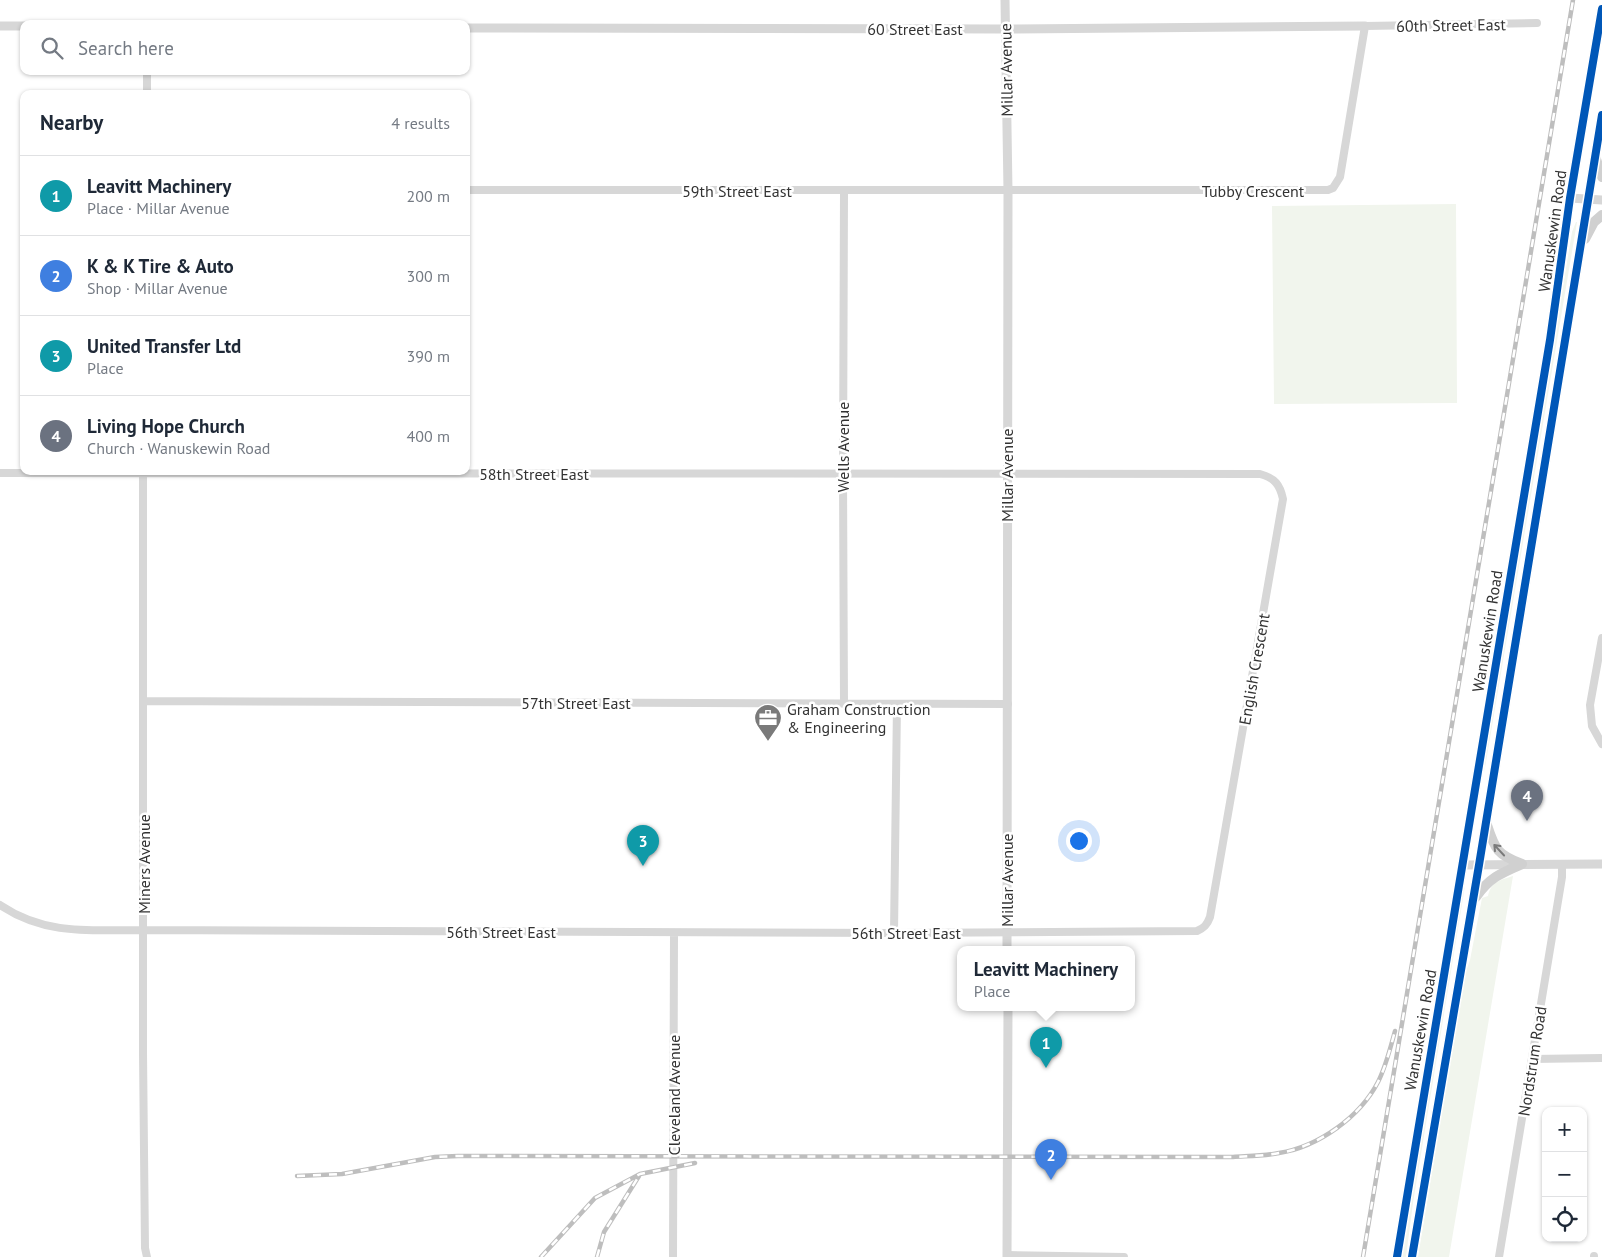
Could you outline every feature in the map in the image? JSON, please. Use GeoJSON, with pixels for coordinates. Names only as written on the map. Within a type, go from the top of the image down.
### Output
{"type":"FeatureCollection","features":[{"type":"Feature","properties":{"kind":"main road","name":"Wanuskewin Road"},"geometry":{"type":"LineString","coordinates":[[1397,1257],[1550,340],[1570,198],[1602,9]]}},
{"type":"Feature","properties":{"kind":"main road","name":"Wanuskewin Road"},"geometry":{"type":"LineString","coordinates":[[1412,1257],[1480,866],[1602,115]]}},
{"type":"Feature","properties":{"kind":"main road"},"geometry":{"type":"LineString","coordinates":[[1595,156],[1602,177]]}},
{"type":"Feature","properties":{"kind":"main road"},"geometry":{"type":"LineString","coordinates":[[1580,247],[1594,222],[1602,215]]}},
{"type":"Feature","properties":{"kind":"main road"},"geometry":{"type":"LineString","coordinates":[[1486,825],[1494,847],[1508,859],[1522,864]]}},
{"type":"Feature","properties":{"kind":"main road"},"geometry":{"type":"LineString","coordinates":[[1474,900],[1483,887],[1494,877],[1522,864]]}},
{"type":"Feature","properties":{"kind":"street","name":"Millar Avenue"},"geometry":{"type":"LineString","coordinates":[[1005,0],[1008,191],[1007,946]]}},
{"type":"Feature","properties":{"kind":"street","name":"60th Street East"},"geometry":{"type":"LineString","coordinates":[[1365,26],[1538,23]]}},
{"type":"Feature","properties":{"kind":"street"},"geometry":{"type":"LineString","coordinates":[[0,26],[20,26]]}},
{"type":"Feature","properties":{"kind":"street","name":"60 Street East"},"geometry":{"type":"LineString","coordinates":[[470,28],[1005,29],[1365,26]]}},
{"type":"Feature","properties":{"kind":"street","name":"Tubby Crescent"},"geometry":{"type":"LineString","coordinates":[[1008,191],[1320,191],[1333,188],[1340,177],[1365,26]]}},
{"type":"Feature","properties":{"kind":"street"},"geometry":{"type":"LineString","coordinates":[[147,75],[147,90]]}},
{"type":"Feature","properties":{"kind":"street","name":"59th Street East"},"geometry":{"type":"LineString","coordinates":[[470,190],[1008,191]]}},
{"type":"Feature","properties":{"kind":"street","name":"Wells Avenue"},"geometry":{"type":"LineString","coordinates":[[844,191],[844,704]]}},
{"type":"Feature","properties":{"kind":"street"},"geometry":{"type":"LineString","coordinates":[[1570,198],[1602,200]]}},
{"type":"Feature","properties":{"kind":"street","name":"58th Street East"},"geometry":{"type":"LineString","coordinates":[[470,473],[1007,475]]}},
{"type":"Feature","properties":{"kind":"street","name":"58th Street East"},"geometry":{"type":"LineString","coordinates":[[0,474],[20,474]]}},
{"type":"Feature","properties":{"kind":"street","name":"English Crescent"},"geometry":{"type":"LineString","coordinates":[[1007,475],[1260,474],[1269,476],[1276,482],[1281,489],[1283,499],[1208,924],[1203,929],[1190,931],[1007,932]]}},
{"type":"Feature","properties":{"kind":"street","name":"Miners Avenue"},"geometry":{"type":"LineString","coordinates":[[143,475],[143,1053],[145,1248],[147,1257]]}},
{"type":"Feature","properties":{"kind":"street"},"geometry":{"type":"LineString","coordinates":[[1602,638],[1590,705],[1592,726],[1602,744]]}},
{"type":"Feature","properties":{"kind":"street","name":"57th Street East"},"geometry":{"type":"LineString","coordinates":[[144,701],[1008,704]]}},
{"type":"Feature","properties":{"kind":"street"},"geometry":{"type":"LineString","coordinates":[[894,933],[897,704]]}},
{"type":"Feature","properties":{"kind":"street","name":"Nordstrum Road"},"geometry":{"type":"LineString","coordinates":[[1500,1257],[1562,877],[1562,864]]}},
{"type":"Feature","properties":{"kind":"street"},"geometry":{"type":"LineString","coordinates":[[1462,865],[1602,864]]}},
{"type":"Feature","properties":{"kind":"street","name":"56th Street East"},"geometry":{"type":"LineString","coordinates":[[0,905],[15,914],[50,927],[87,931],[1007,932]]}},
{"type":"Feature","properties":{"kind":"street","name":"Cleveland Avenue"},"geometry":{"type":"LineString","coordinates":[[673,1257],[674,933]]}},
{"type":"Feature","properties":{"kind":"street"},"geometry":{"type":"LineString","coordinates":[[1008,1011],[1007,1256],[1124,1257]]}},
{"type":"Feature","properties":{"kind":"street"},"geometry":{"type":"LineString","coordinates":[[1532,1059],[1602,1058]]}},
{"type":"Feature","properties":{"kind":"shaded area"},"geometry":{"type":"Polygon","coordinates":[[[1456,204],[1457,403],[1274,404],[1272,206],[1456,204]]]}},
{"type":"Feature","properties":{"kind":"shaded area"},"geometry":{"type":"Polygon","coordinates":[[[1576,222],[1484,774],[1487,742],[1572,232],[1576,222]]]}},
{"type":"Feature","properties":{"kind":"shaded area"},"geometry":{"type":"Polygon","coordinates":[[[1513,876],[1449,1257],[1418,1257],[1464,977],[1470,960],[1482,898],[1488,896],[1489,891],[1497,882],[1513,876]]]}},
{"type":"Feature","properties":{"kind":"shaded area"},"geometry":{"type":"Polygon","coordinates":[[[1465,886],[1413,1203],[1406,1257],[1402,1257],[1463,891],[1465,886]]]}},
{"type":"Feature","properties":{"kind":"railway"},"geometry":{"type":"LineString","coordinates":[[1363,1257],[1573,0]]}},
{"type":"Feature","properties":{"kind":"railway"},"geometry":{"type":"LineString","coordinates":[[297,1176],[342,1174],[435,1157],[458,1156],[1233,1157],[1268,1155],[1294,1150],[1308,1144],[1323,1137],[1349,1118],[1370,1095],[1378,1082],[1386,1064],[1395,1031]]}},
{"type":"Feature","properties":{"kind":"railway"},"geometry":{"type":"LineString","coordinates":[[541,1257],[595,1198],[640,1174],[695,1163]]}},
{"type":"Feature","properties":{"kind":"railway"},"geometry":{"type":"LineString","coordinates":[[597,1257],[604,1232],[639,1176]]}},
{"type":"Feature","properties":{"kind":"cycle path"},"geometry":{"type":"LineString","coordinates":[[1397,1257],[1550,340],[1570,198],[1602,9]]}},
{"type":"Feature","properties":{"kind":"cycle path"},"geometry":{"type":"LineString","coordinates":[[1412,1257],[1479,865],[1602,115]]}},
{"type":"Feature","properties":{"kind":"place","name":"Graham Construction & Engineering"},"geometry":{"type":"Point","coordinates":[768,742]}},
{"type":"Feature","properties":{"kind":"place","name":"Living Hope Church"},"geometry":{"type":"Point","coordinates":[1527,821]}},
{"type":"Feature","properties":{"kind":"place","name":"United Transfer Ltd"},"geometry":{"type":"Point","coordinates":[643,866]}},
{"type":"Feature","properties":{"kind":"place","name":"Leavitt Machinery"},"geometry":{"type":"Point","coordinates":[1046,1068]}},
{"type":"Feature","properties":{"kind":"place","name":"K & K Tire & Auto"},"geometry":{"type":"Point","coordinates":[1051,1180]}}]}
